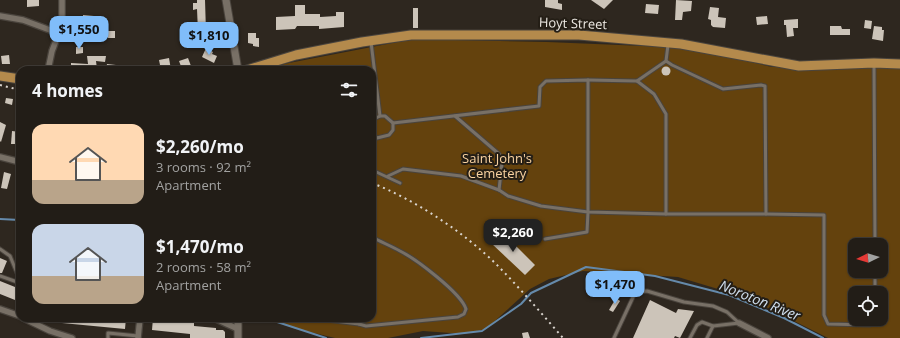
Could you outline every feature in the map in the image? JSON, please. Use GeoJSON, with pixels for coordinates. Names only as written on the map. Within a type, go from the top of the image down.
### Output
{"type":"FeatureCollection","features":[{"type":"Feature","properties":{"kind":"main road","name":"Hoyt Street"},"geometry":{"type":"LineString","coordinates":[[260,66],[296,55],[411,35],[552,35],[668,42],[799,66],[874,63],[900,64]]}},
{"type":"Feature","properties":{"kind":"main road"},"geometry":{"type":"LineString","coordinates":[[0,76],[16,78]]}},
{"type":"Feature","properties":{"kind":"street"},"geometry":{"type":"LineString","coordinates":[[49,66],[58,32],[62,24],[62,0]]}},
{"type":"Feature","properties":{"kind":"street"},"geometry":{"type":"LineString","coordinates":[[226,0],[237,66]]}},
{"type":"Feature","properties":{"kind":"street"},"geometry":{"type":"LineString","coordinates":[[0,16],[31,22],[58,32]]}},
{"type":"Feature","properties":{"kind":"street"},"geometry":{"type":"LineString","coordinates":[[0,156],[16,161]]}},
{"type":"Feature","properties":{"kind":"street"},"geometry":{"type":"LineString","coordinates":[[0,309],[16,315]]}},
{"type":"Feature","properties":{"kind":"street"},"geometry":{"type":"LineString","coordinates":[[32,322],[72,338]]}},
{"type":"Feature","properties":{"kind":"street"},"geometry":{"type":"LineString","coordinates":[[138,337],[140,322]]}},
{"type":"Feature","properties":{"kind":"street"},"geometry":{"type":"LineString","coordinates":[[223,322],[238,329]]}},
{"type":"Feature","properties":{"kind":"street"},"geometry":{"type":"LineString","coordinates":[[238,322],[238,338]]}},
{"type":"Feature","properties":{"kind":"street"},"geometry":{"type":"LineString","coordinates":[[738,323],[768,338]]}},
{"type":"Feature","properties":{"kind":"lane"},"geometry":{"type":"LineString","coordinates":[[370,41],[373,66]]}},
{"type":"Feature","properties":{"kind":"lane"},"geometry":{"type":"LineString","coordinates":[[376,118],[385,116],[393,123],[539,106],[540,87],[546,81],[637,81],[666,61],[668,42]]}},
{"type":"Feature","properties":{"kind":"lane"},"geometry":{"type":"LineString","coordinates":[[666,61],[723,89],[761,85],[765,86],[766,214]]}},
{"type":"Feature","properties":{"kind":"lane"},"geometry":{"type":"LineString","coordinates":[[874,63],[875,238]]}},
{"type":"Feature","properties":{"kind":"lane"},"geometry":{"type":"LineString","coordinates":[[545,239],[587,232],[588,80]]}},
{"type":"Feature","properties":{"kind":"lane"},"geometry":{"type":"LineString","coordinates":[[637,81],[659,100],[666,114],[666,214]]}},
{"type":"Feature","properties":{"kind":"lane"},"geometry":{"type":"LineString","coordinates":[[376,86],[380,116]]}},
{"type":"Feature","properties":{"kind":"lane"},"geometry":{"type":"LineString","coordinates":[[455,116],[499,154],[502,163],[499,190]]}},
{"type":"Feature","properties":{"kind":"lane"},"geometry":{"type":"LineString","coordinates":[[376,137],[389,135],[393,130],[393,123]]}},
{"type":"Feature","properties":{"kind":"lane"},"geometry":{"type":"LineString","coordinates":[[388,176],[404,169],[461,176],[499,190],[508,196],[541,206],[588,212],[824,215],[824,315],[828,324],[848,324]]}},
{"type":"Feature","properties":{"kind":"lane"},"geometry":{"type":"LineString","coordinates":[[376,172],[400,183]]}},
{"type":"Feature","properties":{"kind":"lane"},"geometry":{"type":"LineString","coordinates":[[343,322],[366,326],[458,317],[464,314],[466,309],[464,302],[435,276],[401,251],[376,239]]}},
{"type":"Feature","properties":{"kind":"lane"},"geometry":{"type":"LineString","coordinates":[[0,249],[10,256],[16,271]]}},
{"type":"Feature","properties":{"kind":"lane"},"geometry":{"type":"LineString","coordinates":[[0,276],[16,280]]}},
{"type":"Feature","properties":{"kind":"lane"},"geometry":{"type":"LineString","coordinates":[[614,338],[634,295],[639,292],[647,291],[684,302],[713,306],[727,312],[738,323]]}},
{"type":"Feature","properties":{"kind":"lane"},"geometry":{"type":"LineString","coordinates":[[690,338],[699,322],[713,326],[738,323]]}},
{"type":"Feature","properties":{"kind":"lane"},"geometry":{"type":"LineString","coordinates":[[707,338],[713,326]]}},
{"type":"Feature","properties":{"kind":"lane"},"geometry":{"type":"LineString","coordinates":[[108,338],[108,333],[138,337]]}},
{"type":"Feature","properties":{"kind":"green space","name":"Saint John's Cemetery"},"geometry":{"type":"Polygon","coordinates":[[[413,39],[547,42],[692,48],[772,67],[900,67],[900,338],[828,338],[748,298],[678,277],[583,271],[549,279],[530,289],[486,329],[464,334],[423,331],[388,338],[335,338],[293,328],[277,322],[376,322],[376,66],[277,66],[413,39]]]}},
{"type":"Feature","properties":{"kind":"building"},"geometry":{"type":"Polygon","coordinates":[[[27,0],[39,0],[39,6],[27,7],[27,0]]]}},
{"type":"Feature","properties":{"kind":"building"},"geometry":{"type":"Polygon","coordinates":[[[197,0],[205,0],[206,32],[198,32],[197,9],[193,10],[193,3],[197,3],[197,0]]]}},
{"type":"Feature","properties":{"kind":"building"},"geometry":{"type":"Polygon","coordinates":[[[545,0],[558,0],[558,3],[562,4],[562,10],[545,7],[545,0]]]}},
{"type":"Feature","properties":{"kind":"building"},"geometry":{"type":"Polygon","coordinates":[[[591,0],[613,0],[604,9],[591,0]]]}},
{"type":"Feature","properties":{"kind":"building"},"geometry":{"type":"Polygon","coordinates":[[[676,0],[692,1],[691,11],[683,12],[682,20],[675,20],[676,0]]]}},
{"type":"Feature","properties":{"kind":"building"},"geometry":{"type":"Polygon","coordinates":[[[646,4],[659,5],[658,14],[645,13],[646,4]]]}},
{"type":"Feature","properties":{"kind":"building"},"geometry":{"type":"Polygon","coordinates":[[[295,5],[305,5],[305,14],[320,14],[320,17],[336,16],[336,12],[344,12],[344,27],[319,29],[319,26],[297,26],[295,29],[276,30],[276,17],[295,16],[295,5]]]}},
{"type":"Feature","properties":{"kind":"building"},"geometry":{"type":"Polygon","coordinates":[[[710,7],[719,8],[718,17],[726,18],[725,28],[713,27],[711,25],[711,20],[708,19],[710,7]]]}},
{"type":"Feature","properties":{"kind":"building"},"geometry":{"type":"Polygon","coordinates":[[[413,8],[418,8],[418,28],[413,28],[413,8]]]}},
{"type":"Feature","properties":{"kind":"building"},"geometry":{"type":"Polygon","coordinates":[[[83,15],[94,16],[94,19],[97,19],[97,30],[83,29],[83,15]]]}},
{"type":"Feature","properties":{"kind":"building"},"geometry":{"type":"Polygon","coordinates":[[[767,16],[768,24],[757,25],[756,17],[767,16]]]}},
{"type":"Feature","properties":{"kind":"building"},"geometry":{"type":"Polygon","coordinates":[[[798,19],[798,28],[793,28],[794,36],[787,37],[784,20],[798,19]]]}},
{"type":"Feature","properties":{"kind":"building"},"geometry":{"type":"Polygon","coordinates":[[[865,20],[872,21],[871,29],[864,28],[865,20]]]}},
{"type":"Feature","properties":{"kind":"building"},"geometry":{"type":"Polygon","coordinates":[[[830,26],[841,26],[842,29],[850,29],[850,35],[830,35],[830,26]]]}},
{"type":"Feature","properties":{"kind":"building"},"geometry":{"type":"Polygon","coordinates":[[[874,26],[882,27],[882,30],[884,30],[883,41],[872,39],[874,26]]]}},
{"type":"Feature","properties":{"kind":"building"},"geometry":{"type":"Polygon","coordinates":[[[108,31],[115,31],[115,38],[108,38],[108,31]]]}},
{"type":"Feature","properties":{"kind":"building"},"geometry":{"type":"Polygon","coordinates":[[[248,33],[256,33],[256,38],[259,38],[259,47],[248,43],[248,33]]]}},
{"type":"Feature","properties":{"kind":"building"},"geometry":{"type":"Polygon","coordinates":[[[76,47],[83,47],[83,53],[76,54],[76,47]]]}},
{"type":"Feature","properties":{"kind":"building"},"geometry":{"type":"Polygon","coordinates":[[[206,48],[213,52],[212,54],[217,56],[214,63],[202,57],[206,48]]]}},
{"type":"Feature","properties":{"kind":"building"},"geometry":{"type":"Polygon","coordinates":[[[9,55],[10,64],[2,64],[1,56],[9,55]]]}},
{"type":"Feature","properties":{"kind":"building"},"geometry":{"type":"Polygon","coordinates":[[[87,56],[106,56],[105,62],[96,61],[97,66],[71,66],[71,63],[88,64],[87,56]]]}},
{"type":"Feature","properties":{"kind":"building"},"geometry":{"type":"Polygon","coordinates":[[[169,58],[170,66],[160,66],[159,60],[169,58]]]}},
{"type":"Feature","properties":{"kind":"building"},"geometry":{"type":"Polygon","coordinates":[[[188,58],[191,66],[181,66],[179,61],[188,58]]]}},
{"type":"Feature","properties":{"kind":"building"},"geometry":{"type":"Polygon","coordinates":[[[107,64],[116,65],[116,66],[107,66],[107,64]]]}},
{"type":"Feature","properties":{"kind":"building"},"geometry":{"type":"Polygon","coordinates":[[[666,66],[671,71],[666,76],[661,71],[666,66]]]}},
{"type":"Feature","properties":{"kind":"building"},"geometry":{"type":"Polygon","coordinates":[[[6,98],[13,99],[12,105],[5,103],[6,98]]]}},
{"type":"Feature","properties":{"kind":"building"},"geometry":{"type":"Polygon","coordinates":[[[0,122],[6,125],[1,142],[0,141],[0,122]]]}},
{"type":"Feature","properties":{"kind":"building"},"geometry":{"type":"Polygon","coordinates":[[[12,131],[16,132],[16,144],[11,144],[12,131]]]}},
{"type":"Feature","properties":{"kind":"building"},"geometry":{"type":"Polygon","coordinates":[[[4,172],[11,174],[7,189],[1,188],[4,172]]]}},
{"type":"Feature","properties":{"kind":"building"},"geometry":{"type":"Polygon","coordinates":[[[502,232],[535,265],[525,275],[491,243],[502,232]]]}},
{"type":"Feature","properties":{"kind":"building"},"geometry":{"type":"Polygon","coordinates":[[[0,258],[7,261],[2,273],[0,273],[0,258]]]}},
{"type":"Feature","properties":{"kind":"building"},"geometry":{"type":"Polygon","coordinates":[[[0,281],[16,287],[16,300],[0,294],[0,281]]]}},
{"type":"Feature","properties":{"kind":"building"},"geometry":{"type":"Polygon","coordinates":[[[616,298],[620,301],[613,312],[609,310],[616,298]]]}},
{"type":"Feature","properties":{"kind":"building"},"geometry":{"type":"Polygon","coordinates":[[[650,300],[676,313],[678,309],[694,311],[680,338],[675,336],[674,338],[633,338],[650,300]]]}},
{"type":"Feature","properties":{"kind":"building"},"geometry":{"type":"Polygon","coordinates":[[[62,322],[126,322],[125,329],[62,322]]]}},
{"type":"Feature","properties":{"kind":"building"},"geometry":{"type":"Polygon","coordinates":[[[153,322],[194,322],[194,326],[223,330],[225,332],[225,338],[190,338],[190,334],[152,330],[153,322]]]}},
{"type":"Feature","properties":{"kind":"building"},"geometry":{"type":"Polygon","coordinates":[[[528,332],[530,338],[523,338],[522,333],[528,332]]]}},
{"type":"Feature","properties":{"kind":"waterway","name":"Noroton River"},"geometry":{"type":"LineString","coordinates":[[0,219],[16,220]]}},
{"type":"Feature","properties":{"kind":"waterway","name":"Noroton River"},"geometry":{"type":"LineString","coordinates":[[421,338],[482,331],[521,304],[531,293],[586,267],[655,276],[729,295],[784,318],[823,338]]}},
{"type":"Feature","properties":{"kind":"waterway","name":"Noroton River"},"geometry":{"type":"LineString","coordinates":[[277,322],[326,338]]}},
{"type":"Feature","properties":{"kind":"railway"},"geometry":{"type":"LineString","coordinates":[[0,85],[16,89]]}},
{"type":"Feature","properties":{"kind":"railway"},"geometry":{"type":"LineString","coordinates":[[376,185],[421,207],[468,239],[504,272],[563,338]]}}]}
